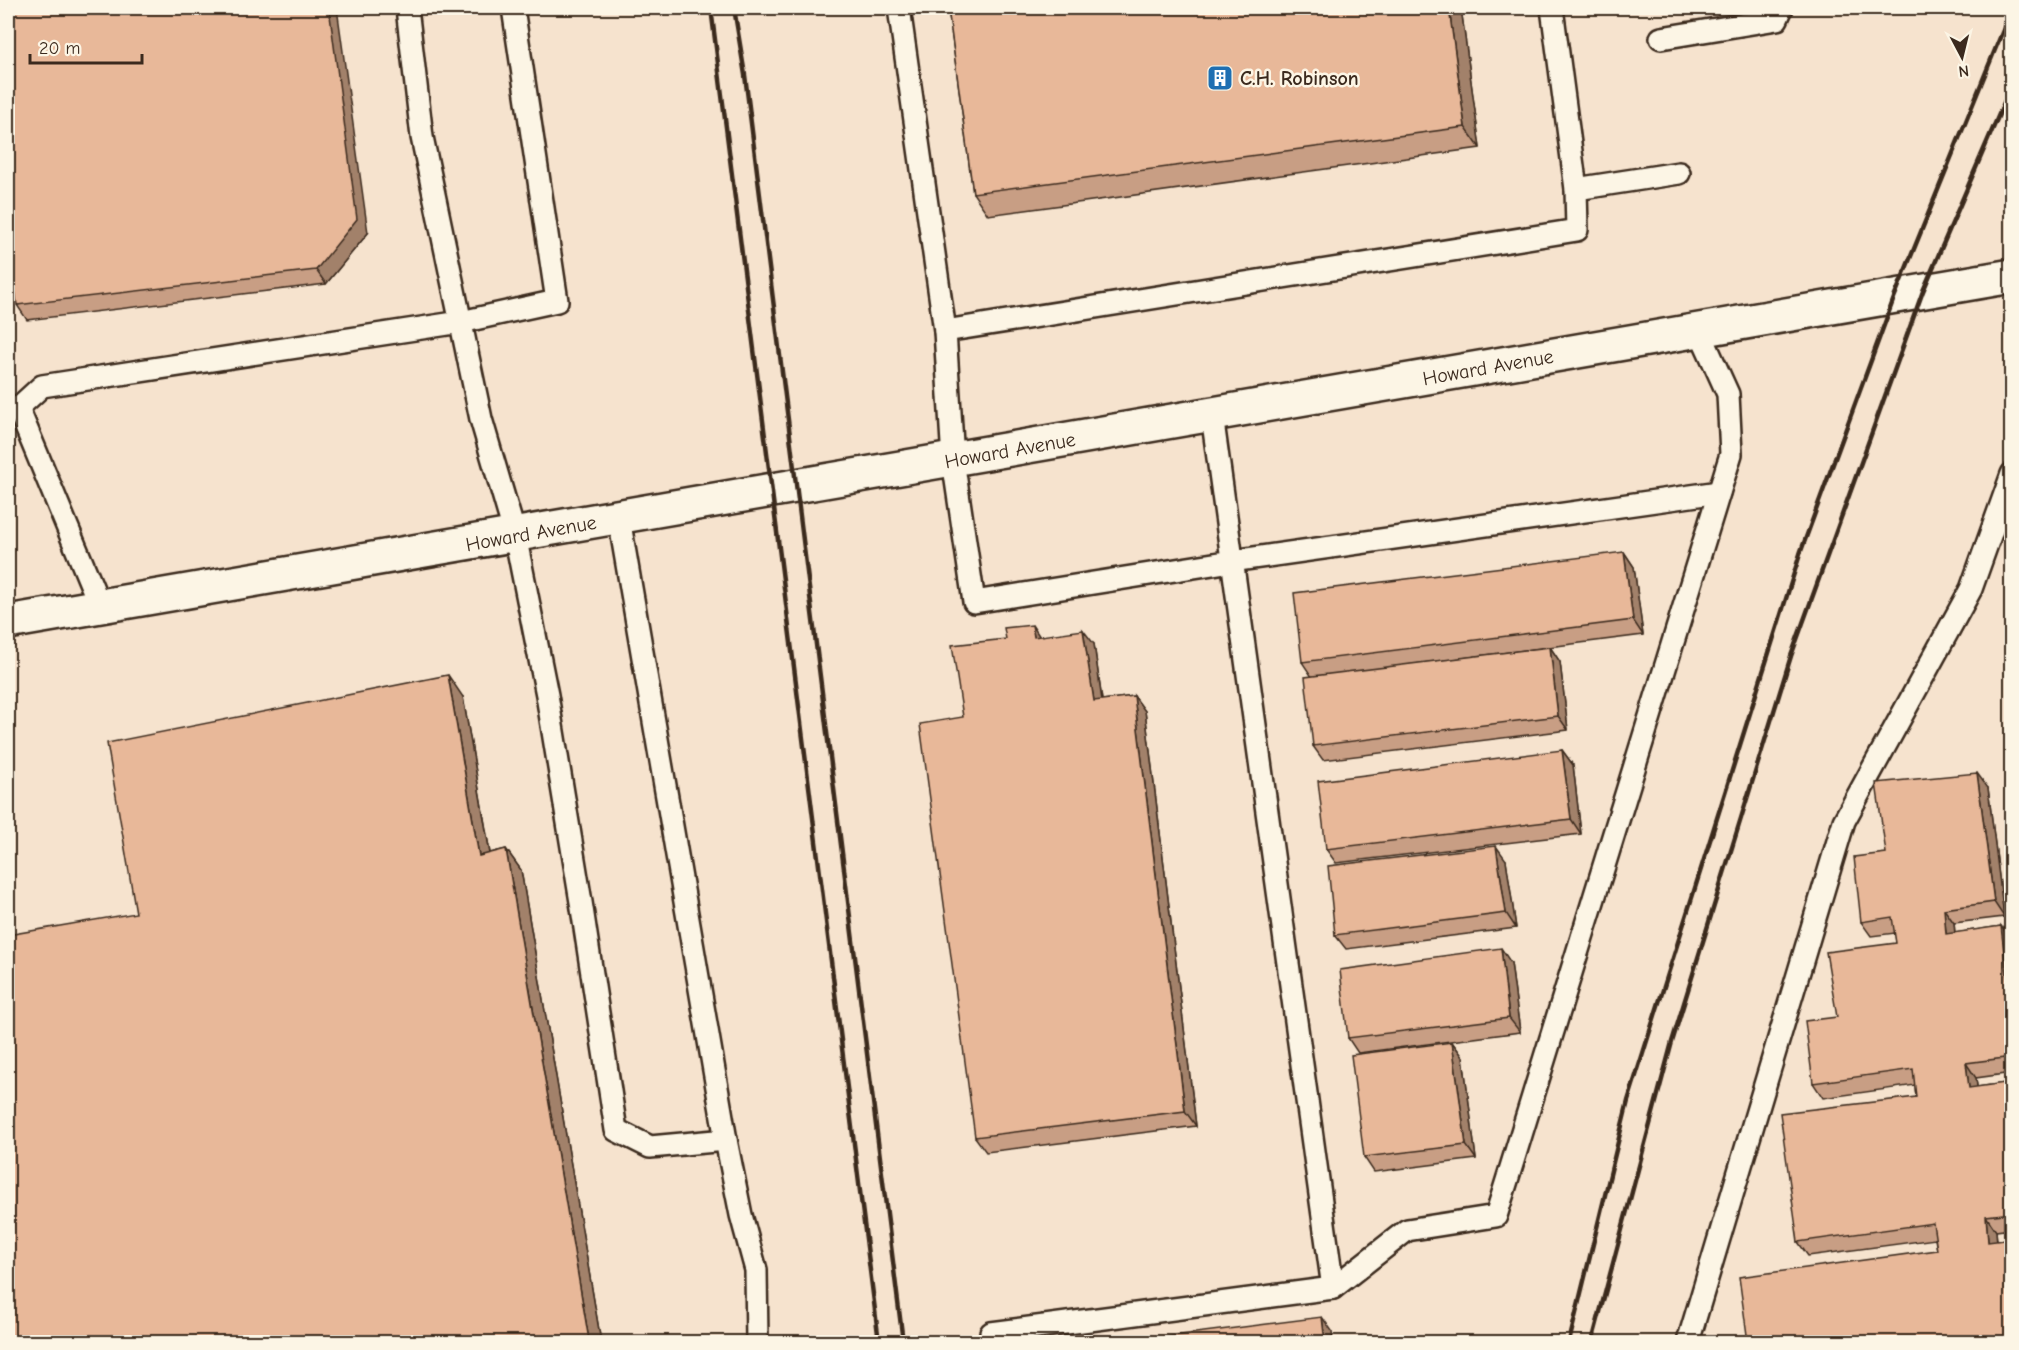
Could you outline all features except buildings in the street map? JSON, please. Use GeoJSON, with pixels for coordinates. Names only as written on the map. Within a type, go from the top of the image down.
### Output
{"type":"FeatureCollection","features":[{"type":"Feature","properties":{"kind":"street","name":"Howard Avenue"},"geometry":{"type":"LineString","coordinates":[[8,622],[2012,276]]}},
{"type":"Feature","properties":{"kind":"lane"},"geometry":{"type":"LineString","coordinates":[[407,8],[422,137],[481,419],[514,535],[547,694],[616,1130],[650,1148],[726,1140]]}},
{"type":"Feature","properties":{"kind":"lane"},"geometry":{"type":"LineString","coordinates":[[100,606],[18,408],[42,386],[460,322],[557,301],[513,8]]}},
{"type":"Feature","properties":{"kind":"lane"},"geometry":{"type":"LineString","coordinates":[[899,8],[945,331],[953,460],[974,602],[1232,561],[1719,492]]}},
{"type":"Feature","properties":{"kind":"lane"},"geometry":{"type":"LineString","coordinates":[[945,331],[1577,230],[1576,189],[1552,8]]}},
{"type":"Feature","properties":{"kind":"lane"},"geometry":{"type":"LineString","coordinates":[[1661,38],[1777,19],[1782,8]]}},
{"type":"Feature","properties":{"kind":"lane"},"geometry":{"type":"LineString","coordinates":[[1576,189],[1679,173]]}},
{"type":"Feature","properties":{"kind":"lane"},"geometry":{"type":"LineString","coordinates":[[990,1342],[991,1333],[1333,1288],[1407,1230],[1496,1216],[1731,454],[1728,394],[1699,330]]}},
{"type":"Feature","properties":{"kind":"lane"},"geometry":{"type":"LineString","coordinates":[[1212,415],[1333,1288]]}},
{"type":"Feature","properties":{"kind":"lane"},"geometry":{"type":"LineString","coordinates":[[1689,1342],[1844,821],[1971,589],[2012,474]]}},
{"type":"Feature","properties":{"kind":"lane"},"geometry":{"type":"LineString","coordinates":[[619,518],[726,1140],[741,1215],[756,1270],[758,1342]]}},
{"type":"Feature","properties":{"kind":"shaded area"},"geometry":{"type":"Polygon","coordinates":[[[8,8],[2011,8],[2011,1342],[8,1342],[8,8]]]}},
{"type":"Feature","properties":{"kind":"railway"},"geometry":{"type":"LineString","coordinates":[[711,8],[879,1342]]}},
{"type":"Feature","properties":{"kind":"railway"},"geometry":{"type":"LineString","coordinates":[[734,8],[745,75],[903,1342]]}},
{"type":"Feature","properties":{"kind":"railway"},"geometry":{"type":"LineString","coordinates":[[1569,1342],[1628,1101],[1801,551],[1894,298],[2012,8]]}},
{"type":"Feature","properties":{"kind":"railway"},"geometry":{"type":"LineString","coordinates":[[1592,1342],[1672,1042],[1791,656],[1923,291],[2012,84]]}},
{"type":"Feature","properties":{"kind":"place","name":"C.H. Robinson"},"geometry":{"type":"Point","coordinates":[1220,78]}}]}
